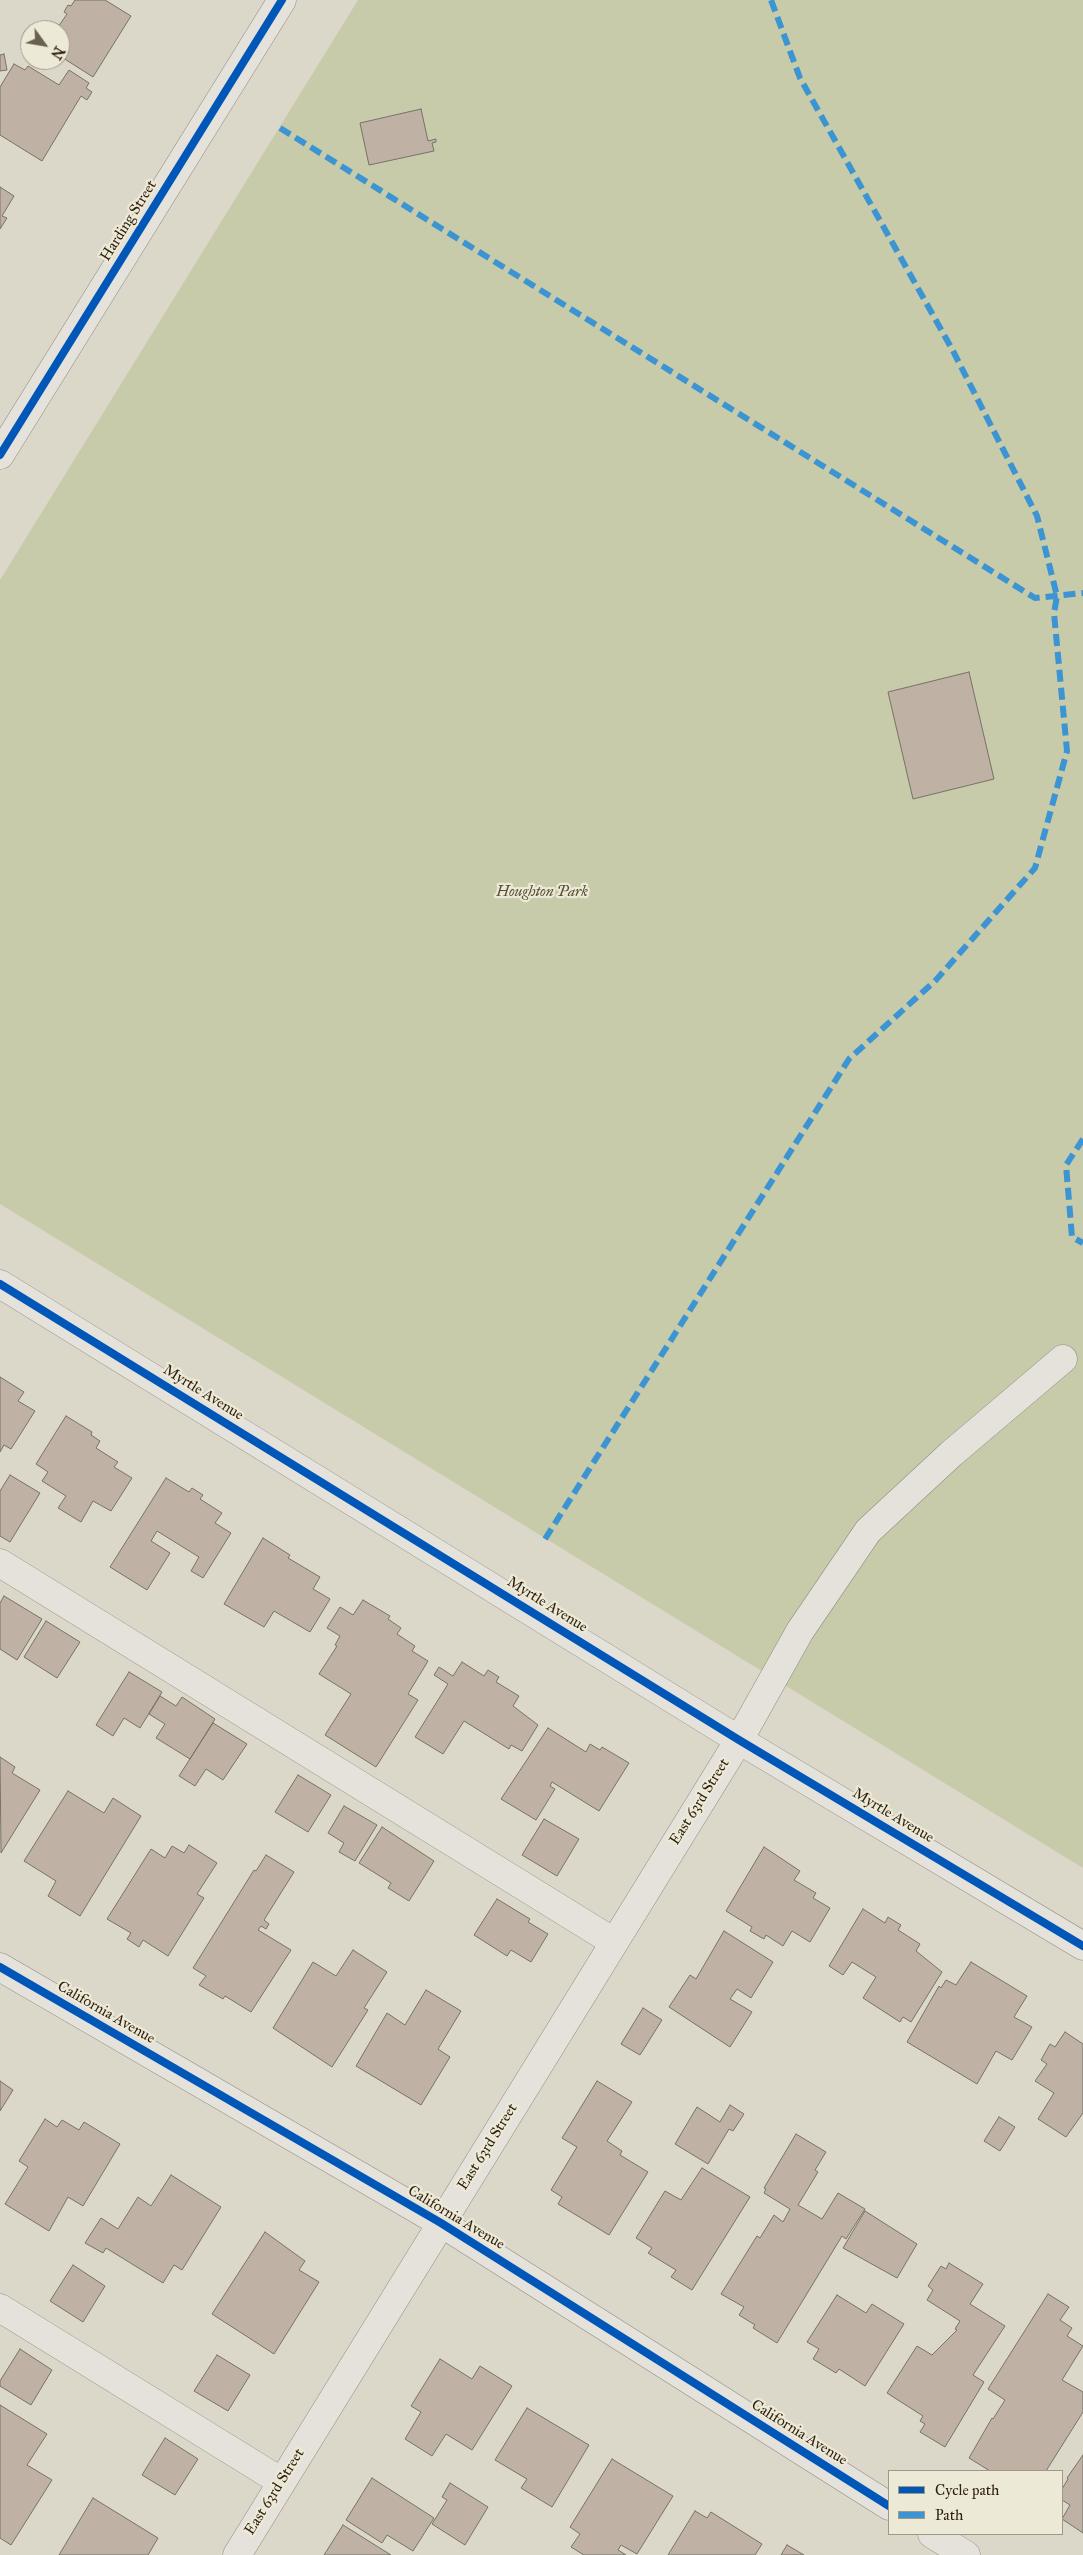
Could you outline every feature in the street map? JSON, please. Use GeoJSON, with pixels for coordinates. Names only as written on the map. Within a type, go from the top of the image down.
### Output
{"type":"FeatureCollection","features":[{"type":"Feature","properties":{"kind":"street","name":"Harding Street"},"geometry":{"type":"LineString","coordinates":[[0,456],[282,0]]}},
{"type":"Feature","properties":{"kind":"street","name":"Myrtle Avenue"},"geometry":{"type":"LineString","coordinates":[[0,1284],[739,1740],[1083,1946]]}},
{"type":"Feature","properties":{"kind":"street","name":"East 63rd Street"},"geometry":{"type":"LineString","coordinates":[[237,2555],[739,1740],[800,1631],[868,1532],[950,1454],[1064,1359]]}},
{"type":"Feature","properties":{"kind":"street"},"geometry":{"type":"LineString","coordinates":[[0,1562],[614,1942]]}},
{"type":"Feature","properties":{"kind":"street","name":"California Avenue"},"geometry":{"type":"LineString","coordinates":[[0,1967],[441,2223],[888,2505]]}},
{"type":"Feature","properties":{"kind":"street"},"geometry":{"type":"LineString","coordinates":[[0,2308],[282,2482]]}},
{"type":"Feature","properties":{"kind":"street"},"geometry":{"type":"LineString","coordinates":[[934,2535],[966,2555]]}},
{"type":"Feature","properties":{"kind":"green space","name":"Houghton Park"},"geometry":{"type":"Polygon","coordinates":[[[358,0],[1083,0],[1083,1868],[0,1204],[0,580],[358,0]]]}},
{"type":"Feature","properties":{"kind":"building"},"geometry":{"type":"Polygon","coordinates":[[[75,0],[105,0],[131,16],[93,77],[70,62],[70,20],[63,20],[67,14],[64,12],[68,5],[71,6],[75,0]]]}},
{"type":"Feature","properties":{"kind":"building"},"geometry":{"type":"Polygon","coordinates":[[[4,54],[7,70],[0,71],[0,55],[4,54]]]}},
{"type":"Feature","properties":{"kind":"building"},"geometry":{"type":"Polygon","coordinates":[[[14,64],[20,67],[20,70],[35,70],[59,85],[69,70],[89,83],[86,88],[92,92],[87,100],[81,96],[42,161],[0,135],[0,87],[14,64]]]}},
{"type":"Feature","properties":{"kind":"building"},"geometry":{"type":"Polygon","coordinates":[[[421,109],[428,141],[436,139],[436,142],[432,143],[434,151],[369,165],[360,123],[421,109]]]}},
{"type":"Feature","properties":{"kind":"building"},"geometry":{"type":"Polygon","coordinates":[[[0,187],[14,196],[2,216],[7,218],[0,229],[0,187]]]}},
{"type":"Feature","properties":{"kind":"building"},"geometry":{"type":"Polygon","coordinates":[[[969,672],[994,779],[913,799],[888,692],[969,672]]]}},
{"type":"Feature","properties":{"kind":"building"},"geometry":{"type":"Polygon","coordinates":[[[0,1377],[24,1392],[18,1401],[35,1411],[11,1449],[4,1445],[0,1452],[0,1377]]]}},
{"type":"Feature","properties":{"kind":"building"},"geometry":{"type":"Polygon","coordinates":[[[66,1416],[92,1432],[91,1435],[100,1441],[96,1448],[118,1462],[114,1467],[132,1478],[111,1511],[93,1501],[81,1522],[58,1508],[66,1496],[42,1481],[48,1472],[36,1464],[66,1416]]]}},
{"type":"Feature","properties":{"kind":"building"},"geometry":{"type":"Polygon","coordinates":[[[10,1475],[40,1493],[10,1542],[0,1536],[0,1491],[10,1475]]]}},
{"type":"Feature","properties":{"kind":"building"},"geometry":{"type":"Polygon","coordinates":[[[166,1478],[189,1492],[192,1488],[203,1495],[200,1499],[222,1513],[215,1523],[231,1533],[203,1578],[191,1571],[199,1557],[157,1531],[151,1541],[170,1553],[147,1590],[110,1567],[166,1478]]]}},
{"type":"Feature","properties":{"kind":"building"},"geometry":{"type":"Polygon","coordinates":[[[263,1538],[290,1555],[288,1558],[320,1577],[313,1589],[330,1599],[310,1632],[274,1611],[264,1627],[224,1604],[263,1538]]]}},
{"type":"Feature","properties":{"kind":"building"},"geometry":{"type":"Polygon","coordinates":[[[4,1596],[42,1619],[17,1660],[0,1649],[0,1603],[4,1596]]]}},
{"type":"Feature","properties":{"kind":"building"},"geometry":{"type":"Polygon","coordinates":[[[363,1600],[390,1616],[388,1619],[401,1628],[397,1634],[415,1646],[412,1651],[428,1661],[408,1694],[418,1700],[376,1767],[325,1735],[351,1694],[319,1674],[337,1646],[335,1645],[340,1636],[327,1628],[340,1607],[353,1615],[363,1600]]]}},
{"type":"Feature","properties":{"kind":"building"},"geometry":{"type":"Polygon","coordinates":[[[46,1621],[80,1642],[57,1678],[24,1657],[46,1621]]]}},
{"type":"Feature","properties":{"kind":"building"},"geometry":{"type":"Polygon","coordinates":[[[462,1662],[484,1676],[488,1670],[499,1677],[496,1682],[519,1696],[513,1706],[538,1725],[522,1751],[511,1745],[509,1749],[464,1721],[443,1754],[415,1737],[448,1684],[434,1675],[439,1667],[453,1676],[462,1662]]]}},
{"type":"Feature","properties":{"kind":"building"},"geometry":{"type":"Polygon","coordinates":[[[129,1672],[162,1692],[140,1728],[124,1718],[113,1736],[96,1725],[129,1672]]]}},
{"type":"Feature","properties":{"kind":"building"},"geometry":{"type":"Polygon","coordinates":[[[160,1696],[176,1706],[182,1697],[215,1719],[190,1759],[156,1738],[165,1724],[149,1714],[160,1696]]]}},
{"type":"Feature","properties":{"kind":"building"},"geometry":{"type":"Polygon","coordinates":[[[213,1723],[247,1744],[223,1780],[206,1769],[195,1786],[179,1776],[213,1723]]]}},
{"type":"Feature","properties":{"kind":"building"},"geometry":{"type":"Polygon","coordinates":[[[548,1728],[586,1752],[590,1744],[600,1750],[602,1747],[629,1763],[599,1811],[552,1782],[550,1786],[555,1789],[536,1820],[501,1799],[548,1728]]]}},
{"type":"Feature","properties":{"kind":"building"},"geometry":{"type":"Polygon","coordinates":[[[0,1757],[15,1767],[12,1773],[40,1790],[1,1853],[0,1757]]]}},
{"type":"Feature","properties":{"kind":"building"},"geometry":{"type":"Polygon","coordinates":[[[298,1775],[331,1795],[308,1832],[275,1812],[298,1775]]]}},
{"type":"Feature","properties":{"kind":"building"},"geometry":{"type":"Polygon","coordinates":[[[68,1791],[104,1813],[113,1798],[141,1816],[80,1916],[48,1896],[56,1881],[24,1861],[68,1791]]]}},
{"type":"Feature","properties":{"kind":"building"},"geometry":{"type":"Polygon","coordinates":[[[344,1806],[377,1825],[355,1861],[339,1852],[344,1843],[328,1833],[344,1806]]]}},
{"type":"Feature","properties":{"kind":"building"},"geometry":{"type":"Polygon","coordinates":[[[544,1819],[579,1839],[557,1876],[522,1855],[544,1819]]]}},
{"type":"Feature","properties":{"kind":"building"},"geometry":{"type":"Polygon","coordinates":[[[382,1827],[434,1861],[409,1901],[388,1888],[391,1883],[359,1863],[382,1827]]]}},
{"type":"Feature","properties":{"kind":"building"},"geometry":{"type":"Polygon","coordinates":[[[189,1845],[217,1863],[197,1894],[204,1898],[168,1956],[143,1940],[139,1947],[127,1939],[131,1933],[107,1919],[151,1849],[165,1858],[172,1846],[184,1853],[189,1845]]]}},
{"type":"Feature","properties":{"kind":"building"},"geometry":{"type":"Polygon","coordinates":[[[764,1847],[800,1871],[794,1880],[816,1893],[813,1898],[830,1908],[810,1942],[792,1931],[783,1946],[766,1935],[764,1939],[750,1931],[752,1927],[726,1911],[764,1847]]]}},
{"type":"Feature","properties":{"kind":"building"},"geometry":{"type":"Polygon","coordinates":[[[266,1855],[294,1872],[264,1920],[269,1924],[266,1929],[261,1926],[258,1930],[291,1950],[251,2012],[225,1996],[223,1999],[199,1985],[206,1976],[193,1968],[254,1870],[256,1871],[266,1855]]]}},
{"type":"Feature","properties":{"kind":"building"},"geometry":{"type":"Polygon","coordinates":[[[497,1899],[530,1919],[528,1922],[548,1934],[531,1962],[511,1950],[507,1956],[474,1935],[497,1899]]]}},
{"type":"Feature","properties":{"kind":"building"},"geometry":{"type":"Polygon","coordinates":[[[863,1909],[885,1923],[888,1917],[901,1925],[898,1930],[920,1944],[916,1951],[942,1972],[911,2022],[903,2017],[900,2022],[863,1998],[876,1977],[852,1962],[843,1975],[829,1966],[863,1909]]]}},
{"type":"Feature","properties":{"kind":"building"},"geometry":{"type":"Polygon","coordinates":[[[724,1931],[773,1962],[751,1998],[737,1989],[730,1999],[752,2012],[730,2047],[669,2007],[690,1975],[696,1979],[724,1931]]]}},
{"type":"Feature","properties":{"kind":"building"},"geometry":{"type":"Polygon","coordinates":[[[353,1950],[387,1972],[364,2008],[368,2010],[332,2067],[273,2028],[313,1962],[336,1976],[353,1950]]]}},
{"type":"Feature","properties":{"kind":"building"},"geometry":{"type":"Polygon","coordinates":[[[971,1962],[1027,1996],[1014,2017],[1032,2027],[1012,2060],[996,2051],[977,2084],[907,2042],[939,1986],[941,1988],[946,1980],[956,1985],[971,1962]]]}},
{"type":"Feature","properties":{"kind":"building"},"geometry":{"type":"Polygon","coordinates":[[[426,1990],[461,2011],[438,2049],[450,2057],[421,2105],[356,2066],[387,2013],[405,2025],[426,1990]]]}},
{"type":"Feature","properties":{"kind":"building"},"geometry":{"type":"Polygon","coordinates":[[[643,2008],[662,2020],[640,2055],[621,2044],[643,2008]]]}},
{"type":"Feature","properties":{"kind":"building"},"geometry":{"type":"Polygon","coordinates":[[[1065,2032],[1083,2044],[1083,2113],[1066,2137],[1038,2119],[1054,2093],[1035,2081],[1047,2064],[1041,2060],[1050,2044],[1055,2047],[1065,2032]]]}},
{"type":"Feature","properties":{"kind":"building"},"geometry":{"type":"Polygon","coordinates":[[[0,2081],[13,2090],[0,2111],[0,2081]]]}},
{"type":"Feature","properties":{"kind":"building"},"geometry":{"type":"Polygon","coordinates":[[[597,2081],[632,2102],[607,2141],[622,2151],[620,2155],[648,2172],[609,2235],[558,2204],[562,2197],[551,2190],[577,2147],[562,2138],[597,2081]]]}},
{"type":"Feature","properties":{"kind":"building"},"geometry":{"type":"Polygon","coordinates":[[[730,2105],[744,2114],[733,2131],[729,2129],[708,2164],[675,2144],[697,2107],[720,2122],[730,2105]]]}},
{"type":"Feature","properties":{"kind":"building"},"geometry":{"type":"Polygon","coordinates":[[[999,2117],[1015,2127],[1000,2151],[984,2141],[999,2117]]]}},
{"type":"Feature","properties":{"kind":"building"},"geometry":{"type":"Polygon","coordinates":[[[45,2119],[57,2127],[62,2120],[79,2130],[84,2122],[120,2144],[83,2206],[68,2197],[49,2231],[5,2204],[28,2167],[19,2161],[45,2119]]]}},
{"type":"Feature","properties":{"kind":"building"},"geometry":{"type":"Polygon","coordinates":[[[796,2134],[826,2152],[815,2170],[818,2172],[798,2205],[822,2219],[838,2193],[865,2209],[846,2239],[842,2236],[777,2343],[753,2328],[755,2325],[739,2315],[744,2307],[721,2294],[757,2236],[760,2238],[774,2215],[783,2222],[790,2209],[764,2193],[766,2189],[764,2188],[796,2134]]]}},
{"type":"Feature","properties":{"kind":"building"},"geometry":{"type":"Polygon","coordinates":[[[702,2168],[750,2197],[692,2290],[671,2277],[676,2270],[648,2253],[652,2248],[636,2238],[665,2191],[681,2200],[702,2168]]]}},
{"type":"Feature","properties":{"kind":"building"},"geometry":{"type":"Polygon","coordinates":[[[171,2175],[221,2207],[182,2270],[174,2265],[163,2283],[106,2248],[103,2253],[85,2243],[101,2218],[118,2229],[138,2197],[151,2206],[171,2175]]]}},
{"type":"Feature","properties":{"kind":"building"},"geometry":{"type":"Polygon","coordinates":[[[865,2211],[917,2244],[897,2278],[843,2248],[865,2211]]]}},
{"type":"Feature","properties":{"kind":"building"},"geometry":{"type":"Polygon","coordinates":[[[265,2232],[305,2261],[299,2270],[319,2282],[274,2354],[212,2314],[265,2232]]]}},
{"type":"Feature","properties":{"kind":"building"},"geometry":{"type":"Polygon","coordinates":[[[949,2263],[983,2284],[970,2304],[1005,2326],[973,2375],[984,2382],[945,2447],[920,2432],[925,2424],[920,2421],[923,2416],[887,2393],[917,2346],[932,2355],[957,2330],[955,2329],[960,2321],[927,2300],[933,2290],[928,2286],[941,2266],[946,2269],[949,2263]]]}},
{"type":"Feature","properties":{"kind":"building"},"geometry":{"type":"Polygon","coordinates":[[[73,2265],[105,2286],[83,2322],[50,2301],[73,2265]]]}},
{"type":"Feature","properties":{"kind":"building"},"geometry":{"type":"Polygon","coordinates":[[[1048,2294],[1069,2307],[1060,2320],[1072,2328],[1067,2336],[1083,2346],[1062,2380],[1083,2392],[1083,2412],[1047,2470],[988,2470],[969,2458],[992,2418],[1005,2400],[988,2389],[1048,2294]]]}},
{"type":"Feature","properties":{"kind":"building"},"geometry":{"type":"Polygon","coordinates":[[[837,2295],[866,2313],[872,2304],[904,2324],[865,2386],[839,2369],[836,2373],[813,2359],[819,2349],[807,2342],[837,2295]]]}},
{"type":"Feature","properties":{"kind":"building"},"geometry":{"type":"Polygon","coordinates":[[[20,2349],[52,2370],[31,2405],[0,2386],[0,2381],[20,2349]]]}},
{"type":"Feature","properties":{"kind":"building"},"geometry":{"type":"Polygon","coordinates":[[[217,2355],[250,2375],[228,2411],[194,2391],[217,2355]]]}},
{"type":"Feature","properties":{"kind":"building"},"geometry":{"type":"Polygon","coordinates":[[[440,2359],[472,2379],[480,2366],[512,2386],[472,2450],[446,2434],[432,2456],[405,2439],[421,2412],[411,2406],[440,2359]]]}},
{"type":"Feature","properties":{"kind":"building"},"geometry":{"type":"Polygon","coordinates":[[[0,2405],[47,2434],[27,2465],[52,2480],[11,2545],[0,2538],[0,2405]]]}},
{"type":"Feature","properties":{"kind":"building"},"geometry":{"type":"Polygon","coordinates":[[[527,2408],[589,2445],[552,2507],[521,2488],[527,2479],[495,2460],[527,2408]]]}},
{"type":"Feature","properties":{"kind":"building"},"geometry":{"type":"Polygon","coordinates":[[[165,2438],[198,2459],[175,2495],[142,2475],[165,2438]]]}},
{"type":"Feature","properties":{"kind":"building"},"geometry":{"type":"Polygon","coordinates":[[[1083,2455],[1083,2533],[1063,2520],[1070,2505],[1063,2501],[1063,2487],[1067,2478],[1083,2455]]]}},
{"type":"Feature","properties":{"kind":"building"},"geometry":{"type":"Polygon","coordinates":[[[612,2459],[673,2496],[637,2554],[621,2545],[618,2550],[626,2555],[584,2555],[571,2547],[580,2534],[570,2527],[612,2459]]]}},
{"type":"Feature","properties":{"kind":"building"},"geometry":{"type":"Polygon","coordinates":[[[372,2478],[434,2518],[413,2551],[387,2535],[382,2543],[346,2520],[372,2478]]]}},
{"type":"Feature","properties":{"kind":"building"},"geometry":{"type":"Polygon","coordinates":[[[450,2483],[488,2507],[465,2545],[432,2524],[447,2500],[442,2497],[450,2483]]]}},
{"type":"Feature","properties":{"kind":"building"},"geometry":{"type":"Polygon","coordinates":[[[93,2498],[158,2538],[148,2555],[59,2555],[93,2498]]]}},
{"type":"Feature","properties":{"kind":"building"},"geometry":{"type":"Polygon","coordinates":[[[695,2511],[707,2518],[711,2512],[762,2544],[755,2555],[668,2555],[695,2511]]]}},
{"type":"Feature","properties":{"kind":"building"},"geometry":{"type":"Polygon","coordinates":[[[343,2525],[391,2555],[324,2555],[343,2525]]]}},
{"type":"Feature","properties":{"kind":"building"},"geometry":{"type":"Polygon","coordinates":[[[787,2545],[804,2555],[781,2555],[787,2545]]]}},
{"type":"Feature","properties":{"kind":"marked path"},"geometry":{"type":"LineString","coordinates":[[545,1539],[849,1059],[936,980],[1035,868],[1067,751],[1054,613],[1057,596],[1037,516],[952,349],[800,78],[771,0]]}},
{"type":"Feature","properties":{"kind":"marked path"},"geometry":{"type":"LineString","coordinates":[[280,128],[1035,598],[1083,593]]}},
{"type":"Feature","properties":{"kind":"marked path"},"geometry":{"type":"LineString","coordinates":[[1083,1139],[1066,1165],[1072,1237],[1083,1243]]}},
{"type":"Feature","properties":{"kind":"cycle path"},"geometry":{"type":"LineString","coordinates":[[0,455],[282,0]]}},
{"type":"Feature","properties":{"kind":"cycle path"},"geometry":{"type":"LineString","coordinates":[[0,1284],[739,1740],[1083,1946]]}},
{"type":"Feature","properties":{"kind":"cycle path"},"geometry":{"type":"LineString","coordinates":[[0,1967],[441,2223],[888,2505]]}}]}
